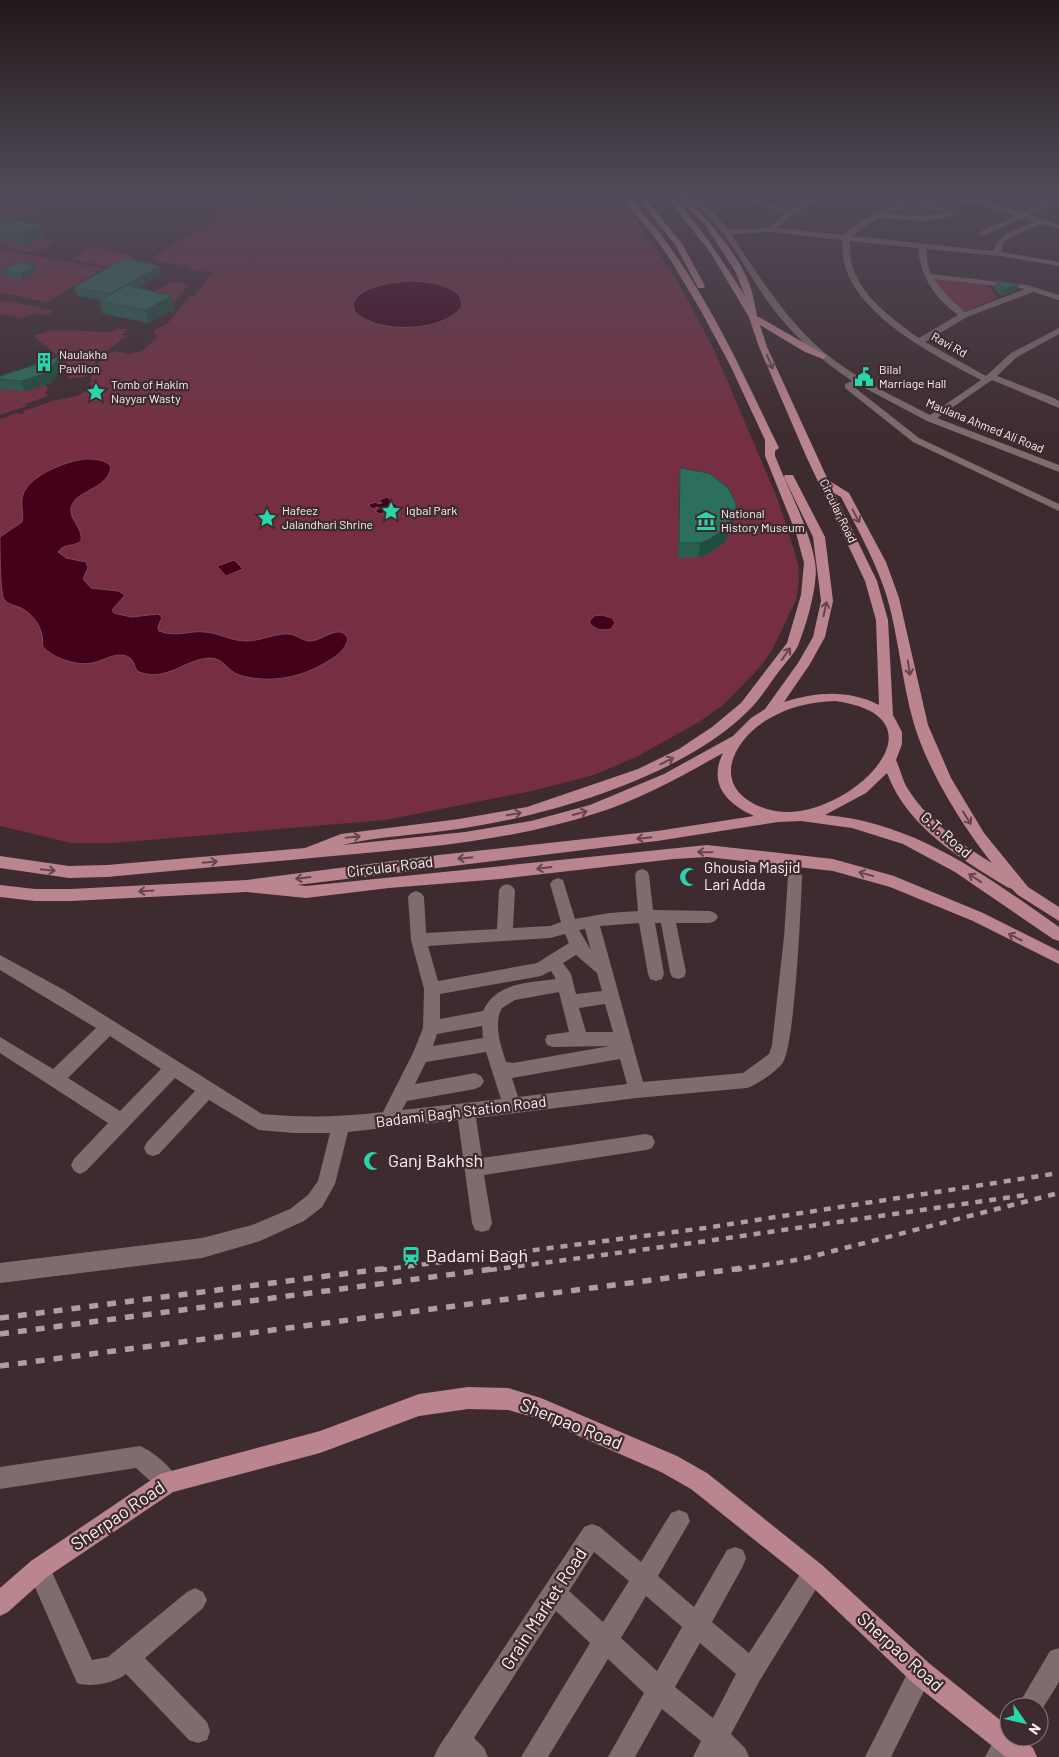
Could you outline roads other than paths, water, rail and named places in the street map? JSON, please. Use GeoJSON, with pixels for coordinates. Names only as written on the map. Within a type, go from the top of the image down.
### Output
{"type":"FeatureCollection","features":[{"type":"Feature","properties":{"kind":"main road","name":"Circular Road"},"geometry":{"type":"LineString","coordinates":[[686,279],[734,363],[818,537],[823,558],[827,601],[819,637],[804,664],[770,712]]}},
{"type":"Feature","properties":{"kind":"main road","name":"Circular Road"},"geometry":{"type":"LineString","coordinates":[[698,279],[720,321],[718,334]]}},
{"type":"Feature","properties":{"kind":"main road","name":"Circular Road"},"geometry":{"type":"LineString","coordinates":[[730,279],[753,317]]}},
{"type":"Feature","properties":{"kind":"main road","name":"Circular Road"},"geometry":{"type":"LineString","coordinates":[[743,279],[763,347],[861,559],[878,604],[882,620],[885,660],[886,714]]}},
{"type":"Feature","properties":{"kind":"main road"},"geometry":{"type":"LineString","coordinates":[[753,317],[808,350],[823,356]]}},
{"type":"Feature","properties":{"kind":"main road"},"geometry":{"type":"LineString","coordinates":[[307,853],[341,839],[458,824],[526,812],[581,795],[643,772],[684,752],[717,730],[746,706],[794,644],[808,595],[810,563],[801,533],[770,456],[770,439]]}},
{"type":"Feature","properties":{"kind":"main road"},"geometry":{"type":"LineString","coordinates":[[824,482],[845,495],[880,562],[893,598],[921,725],[944,778],[979,837],[1024,891],[1059,915]]}},
{"type":"Feature","properties":{"kind":"main road"},"geometry":{"type":"LineString","coordinates":[[796,817],[821,811],[849,796],[871,780],[889,760],[895,739],[894,730],[886,714],[864,702],[835,697],[798,701],[770,712],[746,729],[737,739],[725,763],[723,772],[726,787],[736,798],[750,808],[778,817],[852,823],[916,845],[947,860],[1059,935]]}},
{"type":"Feature","properties":{"kind":"main road","name":"Circular Road"},"geometry":{"type":"LineString","coordinates":[[0,862],[69,872],[108,871],[465,837],[531,826],[594,809],[669,777],[737,739]]}},
{"type":"Feature","properties":{"kind":"main road","name":"G.T. Road"},"geometry":{"type":"LineString","coordinates":[[889,760],[899,785],[912,805],[930,825],[972,858],[1024,891]]}},
{"type":"Feature","properties":{"kind":"main road","name":"Circular Road"},"geometry":{"type":"LineString","coordinates":[[2,895],[71,895],[247,886],[439,861],[657,836],[778,817]]}},
{"type":"Feature","properties":{"kind":"main road"},"geometry":{"type":"LineString","coordinates":[[247,886],[306,892],[389,882],[500,873],[707,851],[833,865],[894,882],[978,916],[1059,958]]}},
{"type":"Feature","properties":{"kind":"main road","name":"Sherpao Road"},"geometry":{"type":"LineString","coordinates":[[0,1604],[39,1569],[168,1482],[320,1442],[420,1405],[468,1398],[508,1399],[541,1409],[669,1464],[699,1481],[814,1573],[921,1673],[1010,1748]]}},
{"type":"Feature","properties":{"kind":"street","name":"Maulana Ahmed Ali Road"},"geometry":{"type":"LineString","coordinates":[[758,279],[775,306],[802,336],[823,356],[859,381],[930,419],[1059,469]]}},
{"type":"Feature","properties":{"kind":"street","name":"Ravi Rd"},"geometry":{"type":"LineString","coordinates":[[855,279],[871,302],[891,322],[919,342],[989,379],[1051,400],[1059,405]]}},
{"type":"Feature","properties":{"kind":"street"},"geometry":{"type":"LineString","coordinates":[[931,279],[953,308],[964,315]]}},
{"type":"Feature","properties":{"kind":"street"},"geometry":{"type":"LineString","coordinates":[[953,279],[1035,289],[1059,298]]}},
{"type":"Feature","properties":{"kind":"street"},"geometry":{"type":"LineString","coordinates":[[919,342],[964,315],[1035,289]]}},
{"type":"Feature","properties":{"kind":"street"},"geometry":{"type":"LineString","coordinates":[[930,419],[989,379],[1014,355],[1059,331]]}},
{"type":"Feature","properties":{"kind":"street"},"geometry":{"type":"LineString","coordinates":[[859,381],[848,386],[916,440],[1054,506],[1059,496]]}},
{"type":"Feature","properties":{"kind":"street"},"geometry":{"type":"LineString","coordinates":[[642,876],[646,916],[656,974]]}},
{"type":"Feature","properties":{"kind":"street","name":"Badami Bagh Station Road"},"geometry":{"type":"LineString","coordinates":[[0,962],[108,1026],[259,1122],[294,1126],[341,1125],[388,1120],[637,1090],[747,1080],[776,1058],[780,1045],[785,1016],[795,876]]}},
{"type":"Feature","properties":{"kind":"street"},"geometry":{"type":"LineString","coordinates":[[558,884],[570,925],[579,945],[586,957],[603,969]]}},
{"type":"Feature","properties":{"kind":"street"},"geometry":{"type":"LineString","coordinates":[[505,934],[507,890]]}},
{"type":"Feature","properties":{"kind":"street"},"geometry":{"type":"LineString","coordinates":[[388,1120],[422,1056],[431,1028],[432,989],[419,940],[416,897]]}},
{"type":"Feature","properties":{"kind":"street"},"geometry":{"type":"LineString","coordinates":[[419,940],[550,932],[570,925],[646,916],[710,917]]}},
{"type":"Feature","properties":{"kind":"street"},"geometry":{"type":"LineString","coordinates":[[667,916],[678,972]]}},
{"type":"Feature","properties":{"kind":"street"},"geometry":{"type":"LineString","coordinates":[[591,922],[637,1090]]}},
{"type":"Feature","properties":{"kind":"street"},"geometry":{"type":"LineString","coordinates":[[432,989],[541,969],[579,945]]}},
{"type":"Feature","properties":{"kind":"street"},"geometry":{"type":"LineString","coordinates":[[553,962],[562,974],[579,1040]]}},
{"type":"Feature","properties":{"kind":"street"},"geometry":{"type":"LineString","coordinates":[[512,1106],[491,1044],[490,1017],[495,1006],[503,997],[565,984]]}},
{"type":"Feature","properties":{"kind":"street"},"geometry":{"type":"LineString","coordinates":[[570,1002],[611,996]]}},
{"type":"Feature","properties":{"kind":"street"},"geometry":{"type":"LineString","coordinates":[[431,1028],[490,1017]]}},
{"type":"Feature","properties":{"kind":"street"},"geometry":{"type":"LineString","coordinates":[[56,1080],[108,1026]]}},
{"type":"Feature","properties":{"kind":"street"},"geometry":{"type":"LineString","coordinates":[[553,1040],[579,1040],[624,1045]]}},
{"type":"Feature","properties":{"kind":"street"},"geometry":{"type":"LineString","coordinates":[[0,1044],[121,1122]]}},
{"type":"Feature","properties":{"kind":"street"},"geometry":{"type":"LineString","coordinates":[[422,1056],[491,1044]]}},
{"type":"Feature","properties":{"kind":"street"},"geometry":{"type":"LineString","coordinates":[[500,1069],[512,1071],[624,1045]]}},
{"type":"Feature","properties":{"kind":"street"},"geometry":{"type":"LineString","coordinates":[[80,1165],[173,1068]]}},
{"type":"Feature","properties":{"kind":"street"},"geometry":{"type":"LineString","coordinates":[[402,1094],[475,1081]]}},
{"type":"Feature","properties":{"kind":"street"},"geometry":{"type":"LineString","coordinates":[[153,1148],[208,1089]]}},
{"type":"Feature","properties":{"kind":"street"},"geometry":{"type":"LineString","coordinates":[[466,1111],[482,1223]]}},
{"type":"Feature","properties":{"kind":"street"},"geometry":{"type":"LineString","coordinates":[[0,1273],[202,1248],[253,1234],[297,1215],[315,1201],[326,1184],[341,1125]]}},
{"type":"Feature","properties":{"kind":"street"},"geometry":{"type":"LineString","coordinates":[[474,1168],[646,1142]]}},
{"type":"Feature","properties":{"kind":"street"},"geometry":{"type":"LineString","coordinates":[[0,1478],[140,1457],[168,1482]]}},
{"type":"Feature","properties":{"kind":"street"},"geometry":{"type":"LineString","coordinates":[[534,1757],[679,1521]]}},
{"type":"Feature","properties":{"kind":"street","name":"Grain Market Road"},"geometry":{"type":"LineString","coordinates":[[460,1751],[554,1593],[592,1535],[751,1671]]}},
{"type":"Feature","properties":{"kind":"street"},"geometry":{"type":"LineString","coordinates":[[621,1757],[735,1558]]}},
{"type":"Feature","properties":{"kind":"street"},"geometry":{"type":"LineString","coordinates":[[39,1569],[86,1674],[114,1668],[195,1600]]}},
{"type":"Feature","properties":{"kind":"street"},"geometry":{"type":"LineString","coordinates":[[711,1747],[751,1671],[814,1573]]}},
{"type":"Feature","properties":{"kind":"street"},"geometry":{"type":"LineString","coordinates":[[554,1593],[660,1691],[711,1747],[736,1757]]}},
{"type":"Feature","properties":{"kind":"street"},"geometry":{"type":"LineString","coordinates":[[127,1658],[198,1730]]}},
{"type":"Feature","properties":{"kind":"street"},"geometry":{"type":"LineString","coordinates":[[1035,1697],[1059,1660]]}},
{"type":"Feature","properties":{"kind":"street"},"geometry":{"type":"LineString","coordinates":[[878,1757],[921,1673]]}},
{"type":"Feature","properties":{"kind":"railway"},"geometry":{"type":"LineString","coordinates":[[380,1270],[705,1228],[1059,1173]]}},
{"type":"Feature","properties":{"kind":"railway"},"geometry":{"type":"LineString","coordinates":[[735,1270],[802,1259],[1059,1193]]}},
{"type":"Feature","properties":{"kind":"railway"},"geometry":{"type":"LineString","coordinates":[[490,1270],[1026,1195]]}},
{"type":"Feature","properties":{"kind":"railway"},"geometry":{"type":"LineString","coordinates":[[0,1318],[389,1268]]}},
{"type":"Feature","properties":{"kind":"railway"},"geometry":{"type":"LineString","coordinates":[[0,1334],[500,1268]]}},
{"type":"Feature","properties":{"kind":"railway"},"geometry":{"type":"LineString","coordinates":[[0,1366],[743,1268]]}},
{"type":"Feature","properties":{"kind":"place","name":"Naulakha Pavilion"},"geometry":{"type":"Point","coordinates":[44,362]}},
{"type":"Feature","properties":{"kind":"place","name":"Bilal Marriage Hall"},"geometry":{"type":"Point","coordinates":[864,377]}},
{"type":"Feature","properties":{"kind":"place","name":"Tomb of Hakim Nayyar Wasty"},"geometry":{"type":"Point","coordinates":[96,392]}},
{"type":"Feature","properties":{"kind":"place","name":"Iqbal Park"},"geometry":{"type":"Point","coordinates":[391,511]}},
{"type":"Feature","properties":{"kind":"place","name":"Hafeez Jalandhari Shrine"},"geometry":{"type":"Point","coordinates":[267,518]}},
{"type":"Feature","properties":{"kind":"place","name":"National History Museum"},"geometry":{"type":"Point","coordinates":[706,521]}},
{"type":"Feature","properties":{"kind":"place","name":"Ghousia Masjid Lari Adda"},"geometry":{"type":"Point","coordinates":[689,877]}},
{"type":"Feature","properties":{"kind":"place","name":"Ganj Bakhsh"},"geometry":{"type":"Point","coordinates":[373,1161]}},
{"type":"Feature","properties":{"kind":"place","name":"Badami Bagh"},"geometry":{"type":"Point","coordinates":[411,1256]}}]}
